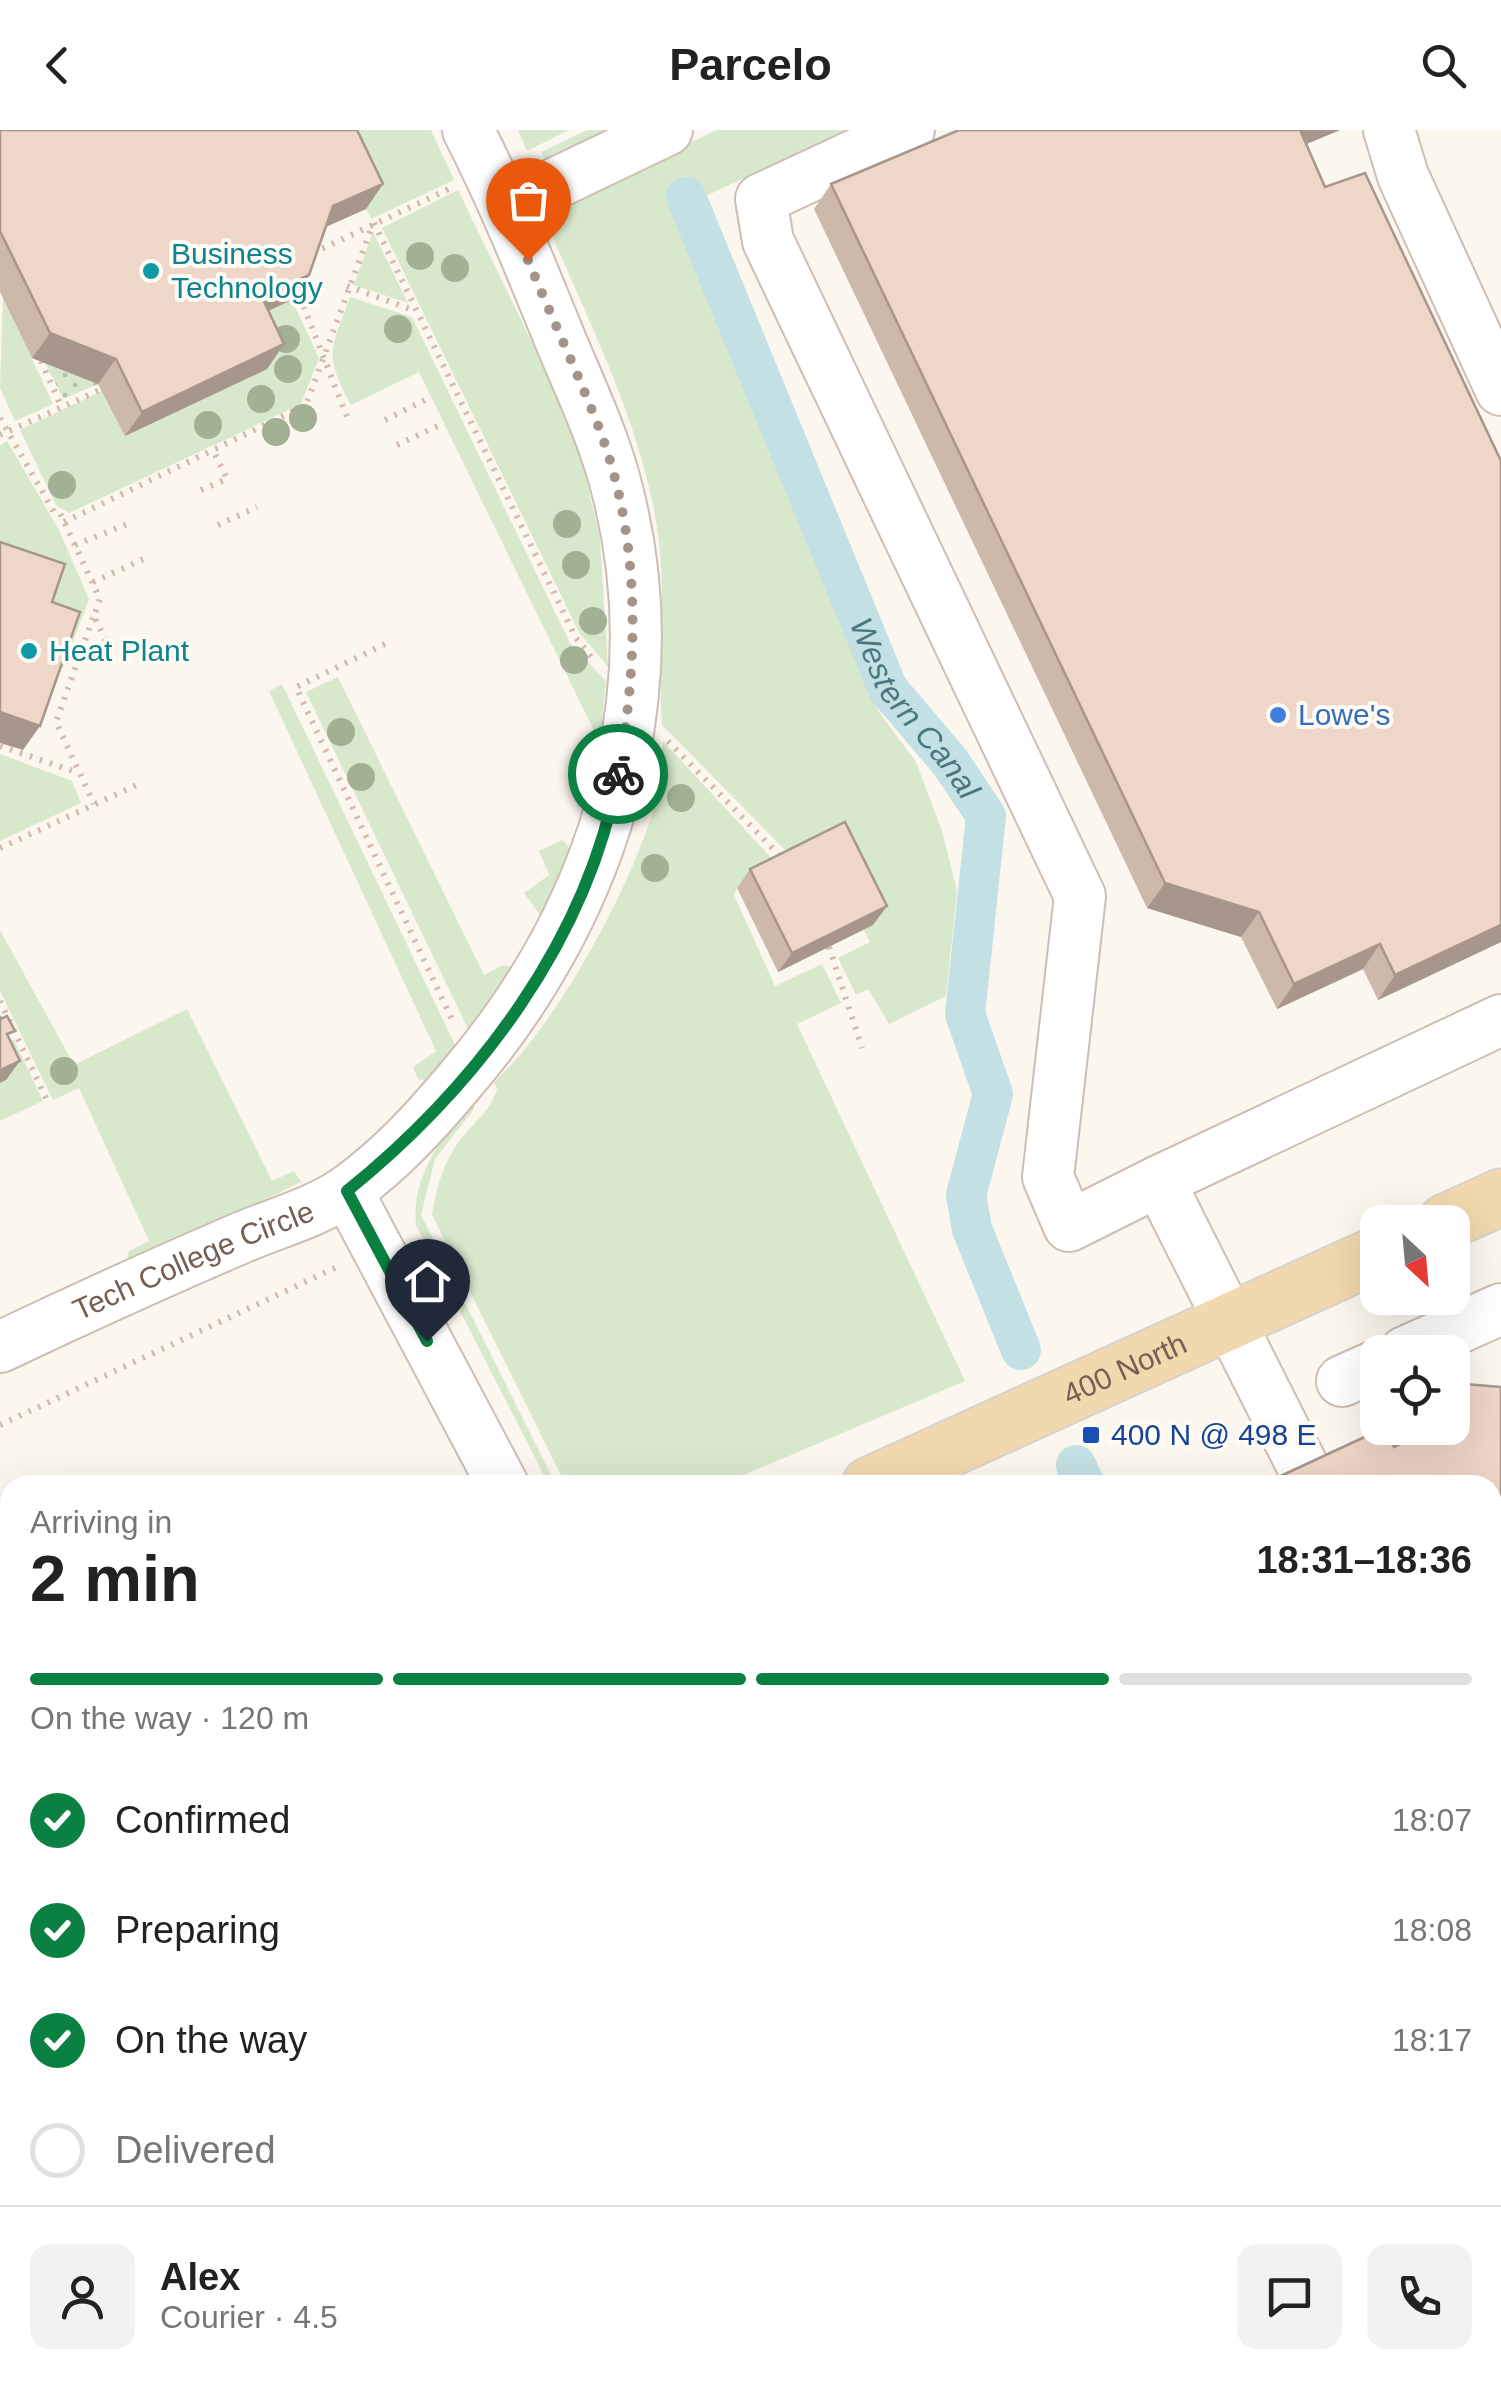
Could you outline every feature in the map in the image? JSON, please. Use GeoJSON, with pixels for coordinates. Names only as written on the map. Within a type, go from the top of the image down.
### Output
{"type":"FeatureCollection","features":[{"type":"Feature","properties":{"kind":"main road"},"geometry":{"type":"LineString","coordinates":[[1470,1211],[1501,1197]]}},
{"type":"Feature","properties":{"kind":"main road","name":"400 North"},"geometry":{"type":"LineString","coordinates":[[892,1475],[1360,1262]]}},
{"type":"Feature","properties":{"kind":"street","name":"Tech College Circle"},"geometry":{"type":"LineString","coordinates":[[0,1347],[347,1191],[387,1159],[445,1099],[508,1022],[548,962],[582,896],[610,815],[631,704],[635,645],[619,496],[600,430],[506,208],[468,130]]}},
{"type":"Feature","properties":{"kind":"street"},"geometry":{"type":"LineString","coordinates":[[506,208],[668,130]]}},
{"type":"Feature","properties":{"kind":"street"},"geometry":{"type":"LineString","coordinates":[[909,130],[760,199],[768,241],[1080,896],[1048,1177],[1070,1226],[1501,1020]]}},
{"type":"Feature","properties":{"kind":"street"},"geometry":{"type":"LineString","coordinates":[[1389,130],[1403,176],[1501,390]]}},
{"type":"Feature","properties":{"kind":"street"},"geometry":{"type":"LineString","coordinates":[[1160,1181],[1306,1472]]}},
{"type":"Feature","properties":{"kind":"street"},"geometry":{"type":"LineString","coordinates":[[347,1191],[498,1475]]}},
{"type":"Feature","properties":{"kind":"street"},"geometry":{"type":"LineString","coordinates":[[1443,1335],[1501,1309]]}},
{"type":"Feature","properties":{"kind":"path"},"geometry":{"type":"LineString","coordinates":[[308,254],[461,184]]}},
{"type":"Feature","properties":{"kind":"path"},"geometry":{"type":"LineString","coordinates":[[64,522],[306,405],[347,286],[374,223]]}},
{"type":"Feature","properties":{"kind":"path"},"geometry":{"type":"LineString","coordinates":[[374,223],[576,638],[598,664]]}},
{"type":"Feature","properties":{"kind":"path"},"geometry":{"type":"LineString","coordinates":[[347,286],[417,312]]}},
{"type":"Feature","properties":{"kind":"path"},"geometry":{"type":"LineString","coordinates":[[296,287],[349,422]]}},
{"type":"Feature","properties":{"kind":"path"},"geometry":{"type":"LineString","coordinates":[[41,361],[61,406]]}},
{"type":"Feature","properties":{"kind":"path"},"geometry":{"type":"LineString","coordinates":[[3,433],[102,389]]}},
{"type":"Feature","properties":{"kind":"path"},"geometry":{"type":"LineString","coordinates":[[385,420],[430,398]]}},
{"type":"Feature","properties":{"kind":"path"},"geometry":{"type":"LineString","coordinates":[[0,418],[3,433],[64,522],[100,599],[56,722],[94,804]]}},
{"type":"Feature","properties":{"kind":"path"},"geometry":{"type":"LineString","coordinates":[[397,445],[442,424]]}},
{"type":"Feature","properties":{"kind":"path"},"geometry":{"type":"LineString","coordinates":[[202,490],[227,479],[213,450]]}},
{"type":"Feature","properties":{"kind":"path"},"geometry":{"type":"LineString","coordinates":[[218,525],[257,507]]}},
{"type":"Feature","properties":{"kind":"path"},"geometry":{"type":"LineString","coordinates":[[75,546],[132,522]]}},
{"type":"Feature","properties":{"kind":"path"},"geometry":{"type":"LineString","coordinates":[[93,582],[148,557]]}},
{"type":"Feature","properties":{"kind":"path"},"geometry":{"type":"LineString","coordinates":[[94,616],[112,655]]}},
{"type":"Feature","properties":{"kind":"path"},"geometry":{"type":"LineString","coordinates":[[385,644],[296,687],[455,1026]]}},
{"type":"Feature","properties":{"kind":"path"},"geometry":{"type":"LineString","coordinates":[[663,736],[787,864]]}},
{"type":"Feature","properties":{"kind":"path"},"geometry":{"type":"LineString","coordinates":[[0,746],[80,774]]}},
{"type":"Feature","properties":{"kind":"path"},"geometry":{"type":"LineString","coordinates":[[0,848],[141,783]]}},
{"type":"Feature","properties":{"kind":"path"},"geometry":{"type":"LineString","coordinates":[[828,947],[862,1048]]}},
{"type":"Feature","properties":{"kind":"path"},"geometry":{"type":"LineString","coordinates":[[0,1001],[48,1102]]}},
{"type":"Feature","properties":{"kind":"path"},"geometry":{"type":"LineString","coordinates":[[0,1042],[16,1034]]}},
{"type":"Feature","properties":{"kind":"path"},"geometry":{"type":"LineString","coordinates":[[0,1425],[344,1264]]}},
{"type":"Feature","properties":{"kind":"green space"},"geometry":{"type":"Polygon","coordinates":[[[328,130],[431,130],[454,180],[371,219],[328,130]]]}},
{"type":"Feature","properties":{"kind":"green space"},"geometry":{"type":"Polygon","coordinates":[[[518,130],[569,130],[527,151],[518,130]]]}},
{"type":"Feature","properties":{"kind":"green space"},"geometry":{"type":"Polygon","coordinates":[[[587,130],[620,130],[546,162],[541,152],[587,130]]]}},
{"type":"Feature","properties":{"kind":"green space"},"geometry":{"type":"Polygon","coordinates":[[[717,130],[845,130],[681,208],[879,712],[916,762],[942,831],[957,891],[946,996],[889,1024],[868,989],[856,995],[838,958],[870,942],[864,930],[662,725],[661,565],[652,499],[612,374],[542,212],[717,130]]]}},
{"type":"Feature","properties":{"kind":"green space"},"geometry":{"type":"Polygon","coordinates":[[[458,190],[576,433],[600,540],[608,667],[580,634],[382,228],[458,190]]]}},
{"type":"Feature","properties":{"kind":"green space"},"geometry":{"type":"Polygon","coordinates":[[[373,232],[408,303],[354,285],[373,232]]]}},
{"type":"Feature","properties":{"kind":"green space"},"geometry":{"type":"Polygon","coordinates":[[[3,296],[53,404],[15,421],[0,388],[3,296]]]}},
{"type":"Feature","properties":{"kind":"green space"},"geometry":{"type":"Polygon","coordinates":[[[350,297],[412,317],[570,643],[606,681],[597,772],[592,777],[581,778],[575,758],[599,741],[419,372],[351,405],[342,388],[333,351],[350,297]]]}},
{"type":"Feature","properties":{"kind":"green space"},"geometry":{"type":"Polygon","coordinates":[[[292,300],[319,358],[301,404],[69,513],[56,505],[20,430],[292,300]]]}},
{"type":"Feature","properties":{"kind":"green space"},"geometry":{"type":"Polygon","coordinates":[[[45,362],[98,384],[63,399],[45,362]]]}},
{"type":"Feature","properties":{"kind":"green space"},"geometry":{"type":"Polygon","coordinates":[[[7,441],[59,530],[89,599],[63,668],[53,664],[0,573],[0,446],[7,441]]]}},
{"type":"Feature","properties":{"kind":"green space"},"geometry":{"type":"Polygon","coordinates":[[[338,677],[484,975],[503,965],[513,967],[470,1033],[306,692],[338,677]]]}},
{"type":"Feature","properties":{"kind":"green space"},"geometry":{"type":"Polygon","coordinates":[[[282,684],[458,1051],[426,1081],[418,1079],[413,1067],[436,1051],[269,691],[282,684]]]}},
{"type":"Feature","properties":{"kind":"green space"},"geometry":{"type":"Polygon","coordinates":[[[663,741],[778,865],[737,888],[734,895],[775,986],[822,964],[841,1003],[797,1024],[965,1381],[744,1475],[561,1475],[432,1215],[441,1176],[454,1149],[490,1104],[497,1089],[494,1082],[541,1029],[564,995],[606,922],[639,850],[654,809],[663,741]]]}},
{"type":"Feature","properties":{"kind":"green space"},"geometry":{"type":"Polygon","coordinates":[[[0,754],[72,781],[81,803],[0,841],[0,754]]]}},
{"type":"Feature","properties":{"kind":"green space"},"geometry":{"type":"Polygon","coordinates":[[[562,840],[573,851],[541,916],[524,893],[549,875],[539,851],[562,840]]]}},
{"type":"Feature","properties":{"kind":"green space"},"geometry":{"type":"Polygon","coordinates":[[[0,930],[74,1065],[187,1009],[272,1181],[294,1171],[301,1182],[139,1262],[127,1259],[129,1251],[149,1241],[79,1088],[53,1100],[0,991],[0,930]]]}},
{"type":"Feature","properties":{"kind":"green space"},"geometry":{"type":"Polygon","coordinates":[[[14,1040],[43,1101],[0,1121],[0,1083],[6,1080],[0,1047],[14,1040]]]}},
{"type":"Feature","properties":{"kind":"green space"},"geometry":{"type":"Polygon","coordinates":[[[475,1099],[474,1109],[435,1159],[421,1215],[551,1475],[544,1475],[416,1225],[424,1172],[441,1141],[475,1099]]]}},
{"type":"Feature","properties":{"kind":"building","name":"Business Technology"},"geometry":{"type":"Polygon","coordinates":[[[0,130],[357,130],[383,184],[333,206],[309,275],[262,297],[284,344],[142,412],[116,359],[50,333],[0,231],[0,130]]]}},
{"type":"Feature","properties":{"kind":"building","name":"Lowe's"},"geometry":{"type":"Polygon","coordinates":[[[959,130],[1300,130],[1325,187],[1365,173],[1501,461],[1501,925],[1395,975],[1380,944],[1294,984],[1259,912],[1165,883],[831,184],[959,130]]]}},
{"type":"Feature","properties":{"kind":"building","name":"Heat Plant"},"geometry":{"type":"Polygon","coordinates":[[[0,542],[65,564],[52,602],[80,612],[40,726],[0,712],[0,542]]]}},
{"type":"Feature","properties":{"kind":"building"},"geometry":{"type":"Polygon","coordinates":[[[845,822],[887,906],[792,953],[750,869],[845,822]]]}},
{"type":"Feature","properties":{"kind":"building"},"geometry":{"type":"Polygon","coordinates":[[[0,1016],[7,1016],[15,1031],[7,1034],[20,1061],[0,1070],[0,1016]]]}},
{"type":"Feature","properties":{"kind":"building"},"geometry":{"type":"Polygon","coordinates":[[[1470,1384],[1501,1387],[1501,1475],[1283,1475],[1360,1439],[1360,1445],[1470,1445],[1470,1384]]]}},
{"type":"Feature","properties":{"kind":"waterway","name":"Western Canal"},"geometry":{"type":"LineString","coordinates":[[686,197],[888,689],[950,762],[986,816],[965,1014],[993,1094],[966,1195],[972,1229],[1021,1350]]}},
{"type":"Feature","properties":{"kind":"waterway","name":"Western Canal"},"geometry":{"type":"LineString","coordinates":[[1076,1465],[1080,1475]]}},
{"type":"Feature","properties":{"kind":"way so far"},"geometry":{"type":"LineString","coordinates":[[528,260],[600,430],[619,496],[629,560],[635,645],[631,704],[618,774]]}},
{"type":"Feature","properties":{"kind":"place","name":"Business Technology"},"geometry":{"type":"Point","coordinates":[151,271]}},
{"type":"Feature","properties":{"kind":"place","name":"Heat Plant"},"geometry":{"type":"Point","coordinates":[29,651]}},
{"type":"Feature","properties":{"kind":"place","name":"Lowe's"},"geometry":{"type":"Point","coordinates":[1278,715]}},
{"type":"Feature","properties":{"kind":"place","name":"400 N @ 498 E"},"geometry":{"type":"Point","coordinates":[1091,1435]}},
{"type":"Feature","properties":{"kind":"route"},"geometry":{"type":"LineString","coordinates":[[427,1341],[347,1191],[387,1159],[445,1099],[508,1022],[548,962],[582,896],[610,815],[618,774]]}}]}
